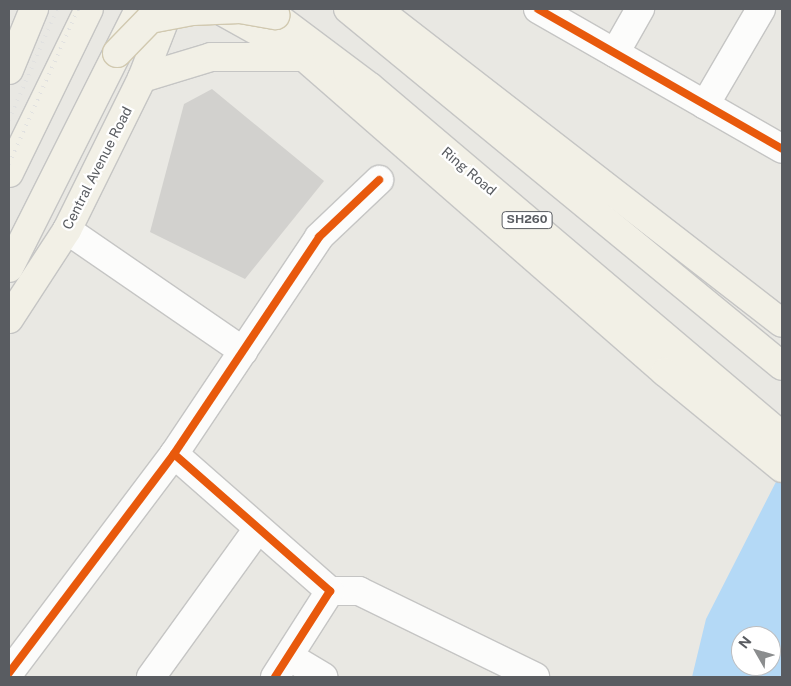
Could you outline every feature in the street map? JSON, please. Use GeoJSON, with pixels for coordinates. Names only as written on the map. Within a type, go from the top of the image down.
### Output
{"type":"FeatureCollection","features":[{"type":"Feature","properties":{"kind":"main road"},"geometry":{"type":"LineString","coordinates":[[9,70],[34,9]]}},
{"type":"Feature","properties":{"kind":"main road"},"geometry":{"type":"LineString","coordinates":[[9,172],[89,9]]}},
{"type":"Feature","properties":{"kind":"main road"},"geometry":{"type":"LineString","coordinates":[[9,268],[139,9]]}},
{"type":"Feature","properties":{"kind":"main road","name":"Central Avenue Road"},"geometry":{"type":"LineString","coordinates":[[9,320],[67,230],[142,78],[169,9]]}},
{"type":"Feature","properties":{"kind":"main road","name":"Ring Road"},"geometry":{"type":"LineString","coordinates":[[218,9],[304,57],[665,372],[782,468]]}},
{"type":"Feature","properties":{"kind":"main road"},"geometry":{"type":"LineString","coordinates":[[116,53],[150,20],[192,11],[240,9],[270,12]]}},
{"type":"Feature","properties":{"kind":"main road"},"geometry":{"type":"LineString","coordinates":[[348,9],[782,366]]}},
{"type":"Feature","properties":{"kind":"main road"},"geometry":{"type":"LineString","coordinates":[[377,9],[759,303],[782,323]]}},
{"type":"Feature","properties":{"kind":"main road","name":"Ring Road"},"geometry":{"type":"LineString","coordinates":[[270,12],[370,87],[782,436]]}},
{"type":"Feature","properties":{"kind":"main road"},"geometry":{"type":"LineString","coordinates":[[142,78],[211,56],[304,57]]}},
{"type":"Feature","properties":{"kind":"street"},"geometry":{"type":"LineString","coordinates":[[538,9],[782,149]]}},
{"type":"Feature","properties":{"kind":"street"},"geometry":{"type":"LineString","coordinates":[[616,54],[640,9]]}},
{"type":"Feature","properties":{"kind":"street"},"geometry":{"type":"LineString","coordinates":[[705,105],[761,9]]}},
{"type":"Feature","properties":{"kind":"street"},"geometry":{"type":"LineString","coordinates":[[9,674],[174,454],[319,237],[379,180]]}},
{"type":"Feature","properties":{"kind":"street"},"geometry":{"type":"LineString","coordinates":[[67,230],[243,351]]}},
{"type":"Feature","properties":{"kind":"street"},"geometry":{"type":"LineString","coordinates":[[174,454],[257,530],[330,592],[359,591],[535,677]]}},
{"type":"Feature","properties":{"kind":"street"},"geometry":{"type":"LineString","coordinates":[[151,677],[257,530]]}},
{"type":"Feature","properties":{"kind":"street"},"geometry":{"type":"LineString","coordinates":[[322,677],[283,667],[330,592]]}},
{"type":"Feature","properties":{"kind":"water"},"geometry":{"type":"Polygon","coordinates":[[[782,470],[782,677],[692,677],[706,619],[782,470]]]}},
{"type":"Feature","properties":{"kind":"building"},"geometry":{"type":"Polygon","coordinates":[[[212,89],[324,181],[245,279],[150,232],[184,104],[212,89]]]}},
{"type":"Feature","properties":{"kind":"railway"},"geometry":{"type":"LineString","coordinates":[[9,120],[57,9]]}},
{"type":"Feature","properties":{"kind":"railway"},"geometry":{"type":"LineString","coordinates":[[9,164],[78,9]]}},
{"type":"Feature","properties":{"kind":"cycle path"},"geometry":{"type":"LineString","coordinates":[[538,9],[782,149]]}},
{"type":"Feature","properties":{"kind":"cycle path"},"geometry":{"type":"LineString","coordinates":[[174,454],[319,237],[379,180]]}},
{"type":"Feature","properties":{"kind":"cycle path"},"geometry":{"type":"LineString","coordinates":[[9,673],[174,454],[330,591],[275,677]]}}]}
